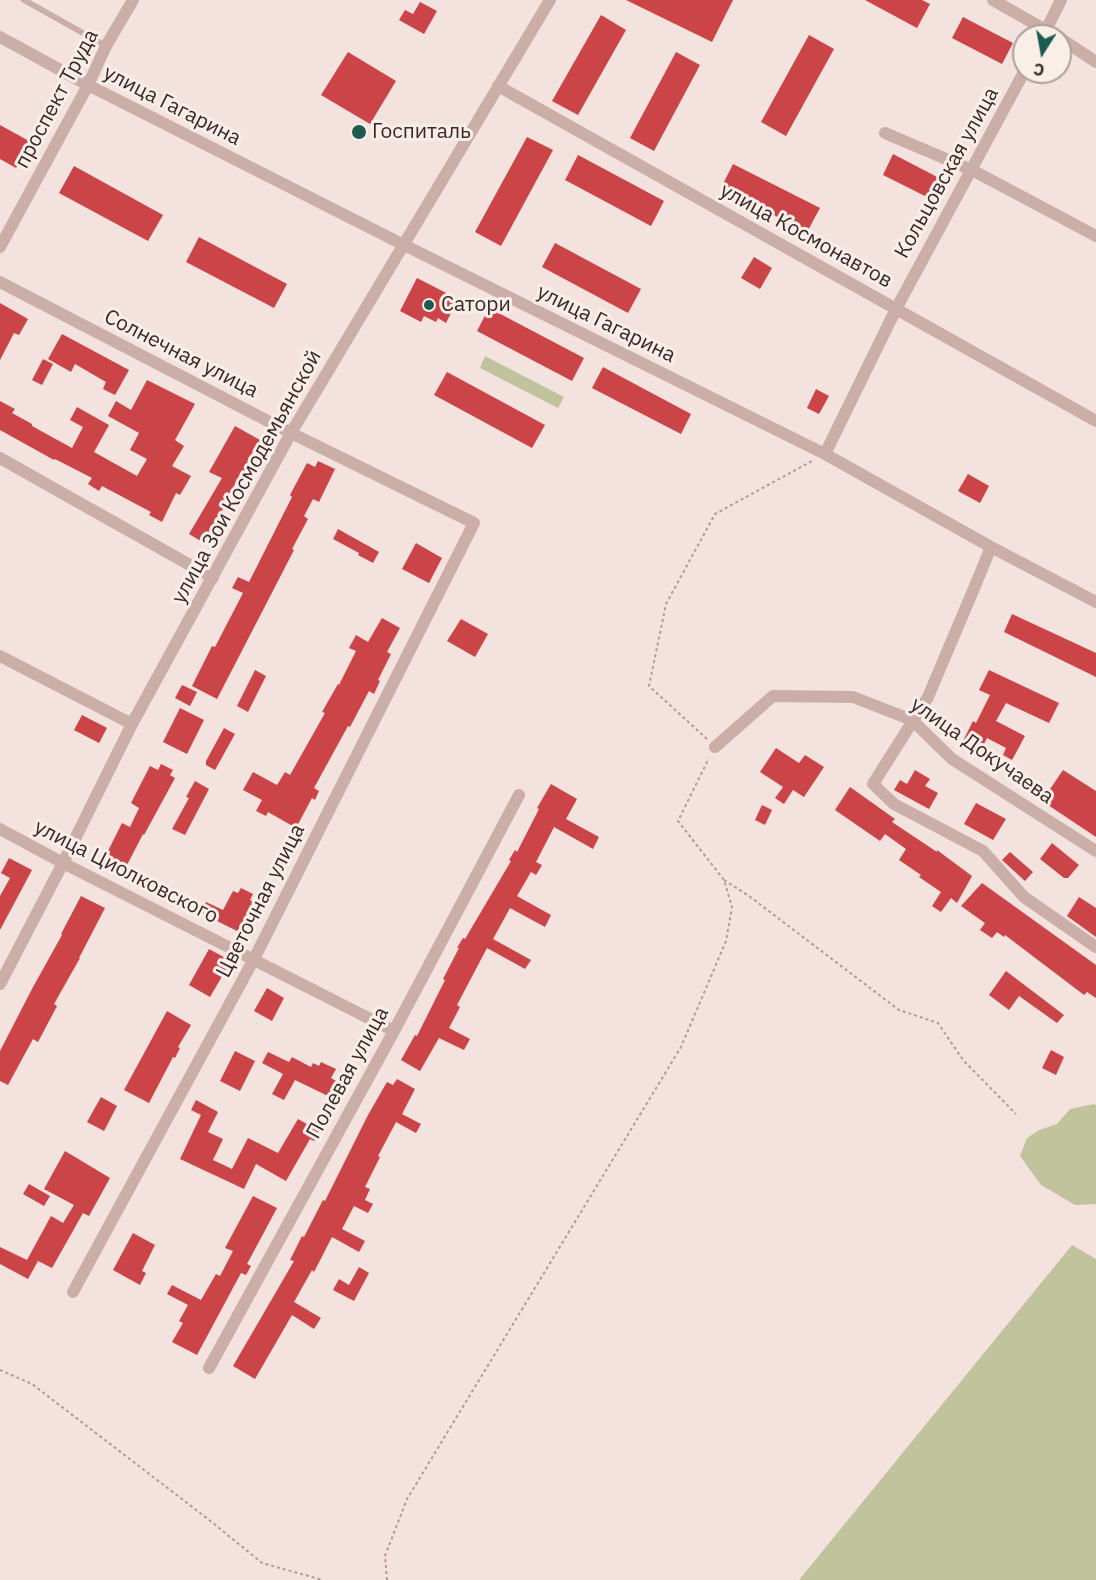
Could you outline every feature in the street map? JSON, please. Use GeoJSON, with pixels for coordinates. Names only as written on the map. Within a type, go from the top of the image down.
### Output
{"type":"FeatureCollection","features":[{"type":"Feature","properties":{"kind":"street","name":"проспект Труда"},"geometry":{"type":"LineString","coordinates":[[0,248],[88,85],[106,46],[133,0]]}},
{"type":"Feature","properties":{"kind":"street","name":"улица Зои Космодемьянской"},"geometry":{"type":"LineString","coordinates":[[0,984],[132,724],[291,433],[550,0]]}},
{"type":"Feature","properties":{"kind":"street"},"geometry":{"type":"LineString","coordinates":[[993,0],[1033,24]]}},
{"type":"Feature","properties":{"kind":"street"},"geometry":{"type":"LineString","coordinates":[[1055,24],[1061,0]]}},
{"type":"Feature","properties":{"kind":"street","name":"улица Гагарина"},"geometry":{"type":"LineString","coordinates":[[0,37],[88,85],[404,245],[825,454],[991,547],[1096,602]]}},
{"type":"Feature","properties":{"kind":"street"},"geometry":{"type":"LineString","coordinates":[[1072,47],[1096,62]]}},
{"type":"Feature","properties":{"kind":"street","name":"Кольцовская улица"},"geometry":{"type":"LineString","coordinates":[[825,454],[896,309],[1018,84]]}},
{"type":"Feature","properties":{"kind":"street","name":"улица Космонавтов"},"geometry":{"type":"LineString","coordinates":[[498,86],[1096,421]]}},
{"type":"Feature","properties":{"kind":"street"},"geometry":{"type":"LineString","coordinates":[[885,133],[972,170],[1096,236]]}},
{"type":"Feature","properties":{"kind":"street","name":"Солнечная улица"},"geometry":{"type":"LineString","coordinates":[[0,282],[291,433],[474,523]]}},
{"type":"Feature","properties":{"kind":"street"},"geometry":{"type":"LineString","coordinates":[[0,458],[213,578]]}},
{"type":"Feature","properties":{"kind":"street","name":"Цветочная улица"},"geometry":{"type":"LineString","coordinates":[[73,1292],[254,959],[474,523]]}},
{"type":"Feature","properties":{"kind":"street"},"geometry":{"type":"LineString","coordinates":[[991,547],[927,697],[873,784],[894,804],[983,850],[1024,897],[1096,947]]}},
{"type":"Feature","properties":{"kind":"street"},"geometry":{"type":"LineString","coordinates":[[0,656],[132,724]]}},
{"type":"Feature","properties":{"kind":"street","name":"улица Докучаева"},"geometry":{"type":"LineString","coordinates":[[715,747],[773,696],[853,697],[912,720],[952,759],[1096,851]]}},
{"type":"Feature","properties":{"kind":"street","name":"Полевая улица"},"geometry":{"type":"LineString","coordinates":[[209,1368],[394,1031],[519,795]]}},
{"type":"Feature","properties":{"kind":"street","name":"улица Циолковского"},"geometry":{"type":"LineString","coordinates":[[0,829],[394,1031]]}},
{"type":"Feature","properties":{"kind":"lane"},"geometry":{"type":"LineString","coordinates":[[24,0],[106,46]]}},
{"type":"Feature","properties":{"kind":"path"},"geometry":{"type":"LineString","coordinates":[[825,454],[715,514],[666,604],[649,686],[715,747],[678,821],[724,880],[749,896],[899,1010],[938,1023],[963,1060],[1016,1114]]}},
{"type":"Feature","properties":{"kind":"path"},"geometry":{"type":"LineString","coordinates":[[387,1580],[385,1556],[407,1499],[681,1047],[726,941],[732,907],[724,880]]}},
{"type":"Feature","properties":{"kind":"path"},"geometry":{"type":"LineString","coordinates":[[0,1370],[32,1384],[262,1563],[323,1580]]}},
{"type":"Feature","properties":{"kind":"green space"},"geometry":{"type":"Polygon","coordinates":[[[485,356],[564,397],[558,408],[480,368],[485,356]]]}},
{"type":"Feature","properties":{"kind":"green space"},"geometry":{"type":"Polygon","coordinates":[[[1096,1105],[1096,1204],[1075,1205],[1041,1185],[1020,1156],[1027,1138],[1039,1130],[1057,1124],[1070,1109],[1096,1105]]]}},
{"type":"Feature","properties":{"kind":"green space"},"geometry":{"type":"Polygon","coordinates":[[[1072,1245],[1096,1259],[1096,1580],[799,1580],[1072,1245]]]}},
{"type":"Feature","properties":{"kind":"building"},"geometry":{"type":"Polygon","coordinates":[[[626,0],[733,0],[712,42],[626,0]]]}},
{"type":"Feature","properties":{"kind":"building"},"geometry":{"type":"Polygon","coordinates":[[[865,0],[922,0],[930,4],[917,28],[865,0]]]}},
{"type":"Feature","properties":{"kind":"building"},"geometry":{"type":"Polygon","coordinates":[[[420,2],[437,11],[424,34],[399,20],[405,10],[413,14],[420,2]]]}},
{"type":"Feature","properties":{"kind":"building"},"geometry":{"type":"Polygon","coordinates":[[[601,15],[626,30],[578,115],[552,101],[601,15]]]}},
{"type":"Feature","properties":{"kind":"building"},"geometry":{"type":"Polygon","coordinates":[[[963,17],[1012,42],[1012,45],[1002,64],[952,38],[963,17]]]}},
{"type":"Feature","properties":{"kind":"building"},"geometry":{"type":"Polygon","coordinates":[[[809,35],[834,49],[786,136],[761,122],[809,35]]]}},
{"type":"Feature","properties":{"kind":"building"},"geometry":{"type":"Polygon","coordinates":[[[348,52],[396,81],[370,124],[321,95],[348,52]]]}},
{"type":"Feature","properties":{"kind":"building"},"geometry":{"type":"Polygon","coordinates":[[[676,52],[700,65],[654,151],[630,138],[676,52]]]}},
{"type":"Feature","properties":{"kind":"building"},"geometry":{"type":"Polygon","coordinates":[[[0,125],[31,142],[16,168],[0,159],[0,125]]]}},
{"type":"Feature","properties":{"kind":"building"},"geometry":{"type":"Polygon","coordinates":[[[527,137],[553,150],[501,246],[475,232],[527,137]]]}},
{"type":"Feature","properties":{"kind":"building"},"geometry":{"type":"Polygon","coordinates":[[[893,154],[943,180],[933,200],[883,175],[893,154]]]}},
{"type":"Feature","properties":{"kind":"building"},"geometry":{"type":"Polygon","coordinates":[[[578,155],[664,201],[651,226],[565,180],[578,155]]]}},
{"type":"Feature","properties":{"kind":"building"},"geometry":{"type":"Polygon","coordinates":[[[733,164],[820,208],[807,232],[721,188],[733,164]]]}},
{"type":"Feature","properties":{"kind":"building"},"geometry":{"type":"Polygon","coordinates":[[[74,166],[163,215],[148,241],[59,193],[74,166]]]}},
{"type":"Feature","properties":{"kind":"building"},"geometry":{"type":"Polygon","coordinates":[[[199,237],[287,284],[274,308],[186,262],[199,237]]]}},
{"type":"Feature","properties":{"kind":"building"},"geometry":{"type":"Polygon","coordinates":[[[555,243],[641,289],[628,313],[542,267],[555,243]]]}},
{"type":"Feature","properties":{"kind":"building"},"geometry":{"type":"Polygon","coordinates":[[[754,257],[772,268],[760,289],[741,278],[754,257]]]}},
{"type":"Feature","properties":{"kind":"building","name":"Сатори"},"geometry":{"type":"Polygon","coordinates":[[[417,278],[458,299],[446,323],[438,318],[436,322],[424,316],[421,322],[400,311],[417,278]]]}},
{"type":"Feature","properties":{"kind":"building"},"geometry":{"type":"Polygon","coordinates":[[[0,303],[28,319],[19,335],[14,333],[0,360],[0,303]]]}},
{"type":"Feature","properties":{"kind":"building"},"geometry":{"type":"Polygon","coordinates":[[[489,308],[584,358],[572,381],[477,331],[489,308]]]}},
{"type":"Feature","properties":{"kind":"building"},"geometry":{"type":"Polygon","coordinates":[[[62,334],[129,370],[115,395],[103,389],[106,382],[75,364],[71,372],[48,359],[62,334]]]}},
{"type":"Feature","properties":{"kind":"building"},"geometry":{"type":"Polygon","coordinates":[[[43,359],[53,364],[42,385],[32,380],[43,359]]]}},
{"type":"Feature","properties":{"kind":"building"},"geometry":{"type":"Polygon","coordinates":[[[603,367],[691,414],[681,434],[592,388],[603,367]]]}},
{"type":"Feature","properties":{"kind":"building"},"geometry":{"type":"Polygon","coordinates":[[[447,372],[545,425],[532,448],[434,395],[447,372]]]}},
{"type":"Feature","properties":{"kind":"building"},"geometry":{"type":"Polygon","coordinates":[[[147,380],[195,404],[175,440],[184,446],[172,466],[191,476],[180,495],[176,493],[162,522],[149,515],[151,512],[102,486],[99,491],[88,484],[92,478],[0,430],[0,401],[15,409],[12,413],[72,448],[83,427],[70,420],[77,407],[109,425],[94,452],[137,476],[147,459],[130,450],[139,433],[108,416],[116,401],[131,410],[147,380]]]}},
{"type":"Feature","properties":{"kind":"building"},"geometry":{"type":"Polygon","coordinates":[[[816,389],[829,396],[819,414],[807,408],[816,389]]]}},
{"type":"Feature","properties":{"kind":"building"},"geometry":{"type":"Polygon","coordinates":[[[235,426],[260,440],[247,462],[252,464],[247,473],[242,470],[206,544],[189,534],[222,478],[209,472],[235,426]]]}},
{"type":"Feature","properties":{"kind":"building"},"geometry":{"type":"Polygon","coordinates":[[[318,461],[335,469],[319,502],[313,499],[304,516],[308,519],[292,549],[294,550],[217,699],[192,686],[243,593],[232,588],[238,577],[249,582],[307,463],[315,467],[318,461]]]}},
{"type":"Feature","properties":{"kind":"building"},"geometry":{"type":"Polygon","coordinates":[[[968,474],[989,486],[980,503],[958,491],[968,474]]]}},
{"type":"Feature","properties":{"kind":"building"},"geometry":{"type":"Polygon","coordinates":[[[338,529],[379,552],[373,563],[333,539],[338,529]]]}},
{"type":"Feature","properties":{"kind":"building"},"geometry":{"type":"Polygon","coordinates":[[[416,543],[442,558],[429,583],[402,569],[416,543]]]}},
{"type":"Feature","properties":{"kind":"building"},"geometry":{"type":"Polygon","coordinates":[[[1012,614],[1096,653],[1096,677],[1004,632],[1012,614]]]}},
{"type":"Feature","properties":{"kind":"building"},"geometry":{"type":"Polygon","coordinates":[[[382,618],[400,628],[387,652],[391,654],[374,694],[369,691],[314,788],[319,791],[315,800],[312,798],[296,828],[268,812],[266,816],[256,811],[262,800],[243,790],[253,772],[277,785],[285,772],[290,775],[356,651],[349,648],[356,635],[368,642],[382,618]]]}},
{"type":"Feature","properties":{"kind":"building"},"geometry":{"type":"Polygon","coordinates":[[[461,619],[488,634],[475,657],[447,641],[461,619]]]}},
{"type":"Feature","properties":{"kind":"building"},"geometry":{"type":"Polygon","coordinates":[[[255,670],[266,676],[248,712],[237,706],[255,670]]]}},
{"type":"Feature","properties":{"kind":"building"},"geometry":{"type":"Polygon","coordinates":[[[989,670],[1059,703],[1049,723],[1006,703],[996,721],[1025,736],[1012,760],[1003,755],[1006,748],[987,738],[981,750],[963,741],[973,721],[976,723],[990,695],[979,690],[989,670]]]}},
{"type":"Feature","properties":{"kind":"building"},"geometry":{"type":"Polygon","coordinates":[[[182,685],[197,692],[190,706],[175,698],[182,685]]]}},
{"type":"Feature","properties":{"kind":"building"},"geometry":{"type":"Polygon","coordinates":[[[180,708],[204,720],[187,754],[163,742],[180,708]]]}},
{"type":"Feature","properties":{"kind":"building"},"geometry":{"type":"Polygon","coordinates":[[[82,715],[107,728],[99,743],[74,730],[82,715]]]}},
{"type":"Feature","properties":{"kind":"building"},"geometry":{"type":"Polygon","coordinates":[[[224,728],[235,734],[215,770],[206,765],[206,761],[224,728]]]}},
{"type":"Feature","properties":{"kind":"building"},"geometry":{"type":"Polygon","coordinates":[[[776,748],[799,763],[805,755],[824,767],[804,797],[793,790],[784,804],[775,798],[783,787],[760,772],[776,748]]]}},
{"type":"Feature","properties":{"kind":"building"},"geometry":{"type":"Polygon","coordinates":[[[161,764],[173,770],[170,775],[175,778],[126,867],[105,857],[122,823],[130,827],[139,808],[131,803],[150,766],[158,770],[161,764]]]}},
{"type":"Feature","properties":{"kind":"building"},"geometry":{"type":"Polygon","coordinates":[[[915,770],[930,779],[925,786],[938,793],[929,809],[894,790],[900,780],[907,784],[915,770]]]}},
{"type":"Feature","properties":{"kind":"building"},"geometry":{"type":"Polygon","coordinates":[[[1063,770],[1096,791],[1096,837],[1042,801],[1063,770]]]}},
{"type":"Feature","properties":{"kind":"building"},"geometry":{"type":"Polygon","coordinates":[[[195,781],[209,789],[185,835],[172,829],[189,798],[186,797],[195,781]]]}},
{"type":"Feature","properties":{"kind":"building"},"geometry":{"type":"Polygon","coordinates":[[[551,784],[577,799],[566,819],[599,837],[593,849],[554,827],[536,862],[542,865],[536,875],[531,872],[517,896],[551,915],[545,927],[510,908],[493,939],[531,960],[525,969],[487,948],[457,1005],[460,1007],[449,1028],[470,1039],[464,1050],[439,1038],[420,1071],[401,1060],[415,1035],[417,1036],[445,980],[443,979],[459,948],[457,948],[463,938],[465,939],[511,861],[509,860],[515,850],[517,852],[551,784]]]}},
{"type":"Feature","properties":{"kind":"building"},"geometry":{"type":"Polygon","coordinates":[[[850,787],[895,819],[892,822],[937,852],[937,850],[972,876],[957,903],[951,898],[941,912],[932,906],[941,892],[899,860],[906,849],[885,834],[880,841],[835,810],[850,787]]]}},
{"type":"Feature","properties":{"kind":"building"},"geometry":{"type":"Polygon","coordinates":[[[976,803],[1006,819],[993,840],[964,824],[976,803]]]}},
{"type":"Feature","properties":{"kind":"building"},"geometry":{"type":"Polygon","coordinates":[[[762,805],[772,810],[765,825],[755,820],[762,805]]]}},
{"type":"Feature","properties":{"kind":"building"},"geometry":{"type":"Polygon","coordinates":[[[1052,843],[1079,865],[1068,878],[1064,878],[1040,859],[1052,843]]]}},
{"type":"Feature","properties":{"kind":"building"},"geometry":{"type":"Polygon","coordinates":[[[1010,852],[1033,872],[1025,881],[1002,860],[1010,852]]]}},
{"type":"Feature","properties":{"kind":"building"},"geometry":{"type":"Polygon","coordinates":[[[9,858],[32,870],[0,930],[0,896],[10,878],[1,873],[9,858]]]}},
{"type":"Feature","properties":{"kind":"building"},"geometry":{"type":"Polygon","coordinates":[[[982,883],[1096,965],[1096,998],[1087,992],[1084,995],[1005,935],[1004,937],[997,932],[992,938],[980,930],[985,923],[961,906],[982,883]]]}},
{"type":"Feature","properties":{"kind":"building"},"geometry":{"type":"Polygon","coordinates":[[[241,888],[253,894],[250,900],[256,903],[241,933],[201,913],[206,902],[223,910],[233,891],[238,893],[241,888]]]}},
{"type":"Feature","properties":{"kind":"building"},"geometry":{"type":"Polygon","coordinates":[[[81,896],[105,908],[54,1004],[57,1006],[38,1042],[33,1039],[8,1085],[0,1081],[0,1051],[81,896]]]}},
{"type":"Feature","properties":{"kind":"building"},"geometry":{"type":"Polygon","coordinates":[[[1079,897],[1096,908],[1096,937],[1067,916],[1079,897]]]}},
{"type":"Feature","properties":{"kind":"building"},"geometry":{"type":"Polygon","coordinates":[[[209,949],[231,961],[210,997],[189,985],[209,949]]]}},
{"type":"Feature","properties":{"kind":"building"},"geometry":{"type":"Polygon","coordinates":[[[1006,971],[1064,1015],[1057,1023],[1019,996],[1009,1010],[989,995],[1006,971]]]}},
{"type":"Feature","properties":{"kind":"building"},"geometry":{"type":"Polygon","coordinates":[[[267,988],[284,998],[272,1021],[254,1011],[267,988]]]}},
{"type":"Feature","properties":{"kind":"building"},"geometry":{"type":"Polygon","coordinates":[[[167,1011],[191,1025],[149,1103],[124,1090],[167,1011]]]}},
{"type":"Feature","properties":{"kind":"building"},"geometry":{"type":"Polygon","coordinates":[[[1051,1050],[1064,1057],[1056,1075],[1042,1068],[1051,1050]]]}},
{"type":"Feature","properties":{"kind":"building"},"geometry":{"type":"Polygon","coordinates":[[[235,1051],[255,1061],[240,1091],[220,1081],[235,1051]]]}},
{"type":"Feature","properties":{"kind":"building"},"geometry":{"type":"Polygon","coordinates":[[[268,1052],[289,1062],[292,1057],[311,1067],[313,1063],[319,1066],[321,1062],[336,1069],[331,1078],[336,1081],[328,1096],[295,1080],[284,1100],[272,1094],[283,1074],[262,1063],[268,1052]]]}},
{"type":"Feature","properties":{"kind":"building"},"geometry":{"type":"Polygon","coordinates":[[[397,1079],[415,1089],[402,1114],[421,1124],[416,1133],[396,1122],[365,1187],[370,1189],[365,1200],[373,1204],[368,1213],[354,1206],[342,1229],[365,1241],[359,1252],[332,1237],[314,1272],[312,1270],[294,1302],[321,1318],[314,1329],[292,1315],[255,1379],[233,1366],[294,1261],[290,1260],[302,1236],[304,1237],[323,1200],[325,1201],[368,1115],[387,1082],[393,1085],[397,1079]]]}},
{"type":"Feature","properties":{"kind":"building"},"geometry":{"type":"Polygon","coordinates":[[[101,1097],[117,1106],[104,1131],[87,1122],[101,1097]]]}},
{"type":"Feature","properties":{"kind":"building"},"geometry":{"type":"Polygon","coordinates":[[[196,1100],[218,1112],[208,1132],[223,1139],[213,1160],[232,1169],[248,1138],[278,1153],[298,1119],[319,1131],[314,1141],[310,1139],[286,1181],[256,1164],[244,1189],[180,1159],[201,1115],[191,1110],[196,1100]]]}},
{"type":"Feature","properties":{"kind":"building"},"geometry":{"type":"Polygon","coordinates":[[[65,1151],[110,1178],[89,1216],[83,1213],[52,1268],[38,1261],[28,1279],[0,1264],[0,1247],[27,1260],[51,1216],[63,1223],[74,1205],[44,1189],[65,1151]]]}},
{"type":"Feature","properties":{"kind":"building"},"geometry":{"type":"Polygon","coordinates":[[[29,1184],[50,1196],[44,1206],[23,1194],[29,1184]]]}},
{"type":"Feature","properties":{"kind":"building"},"geometry":{"type":"Polygon","coordinates":[[[253,1196],[277,1208],[247,1264],[251,1266],[246,1275],[241,1273],[197,1355],[172,1342],[183,1323],[179,1321],[188,1305],[167,1294],[172,1285],[201,1300],[216,1274],[220,1276],[233,1251],[225,1248],[253,1196]]]}},
{"type":"Feature","properties":{"kind":"building"},"geometry":{"type":"Polygon","coordinates":[[[133,1233],[155,1245],[142,1271],[146,1273],[140,1285],[113,1270],[133,1233]]]}},
{"type":"Feature","properties":{"kind":"building"},"geometry":{"type":"Polygon","coordinates":[[[359,1267],[369,1273],[354,1301],[333,1290],[339,1279],[349,1285],[359,1267]]]}},
{"type":"Feature","properties":{"kind":"place","name":"Госпиталь"},"geometry":{"type":"Point","coordinates":[359,132]}},
{"type":"Feature","properties":{"kind":"place","name":"Сатори"},"geometry":{"type":"Point","coordinates":[429,305]}}]}
